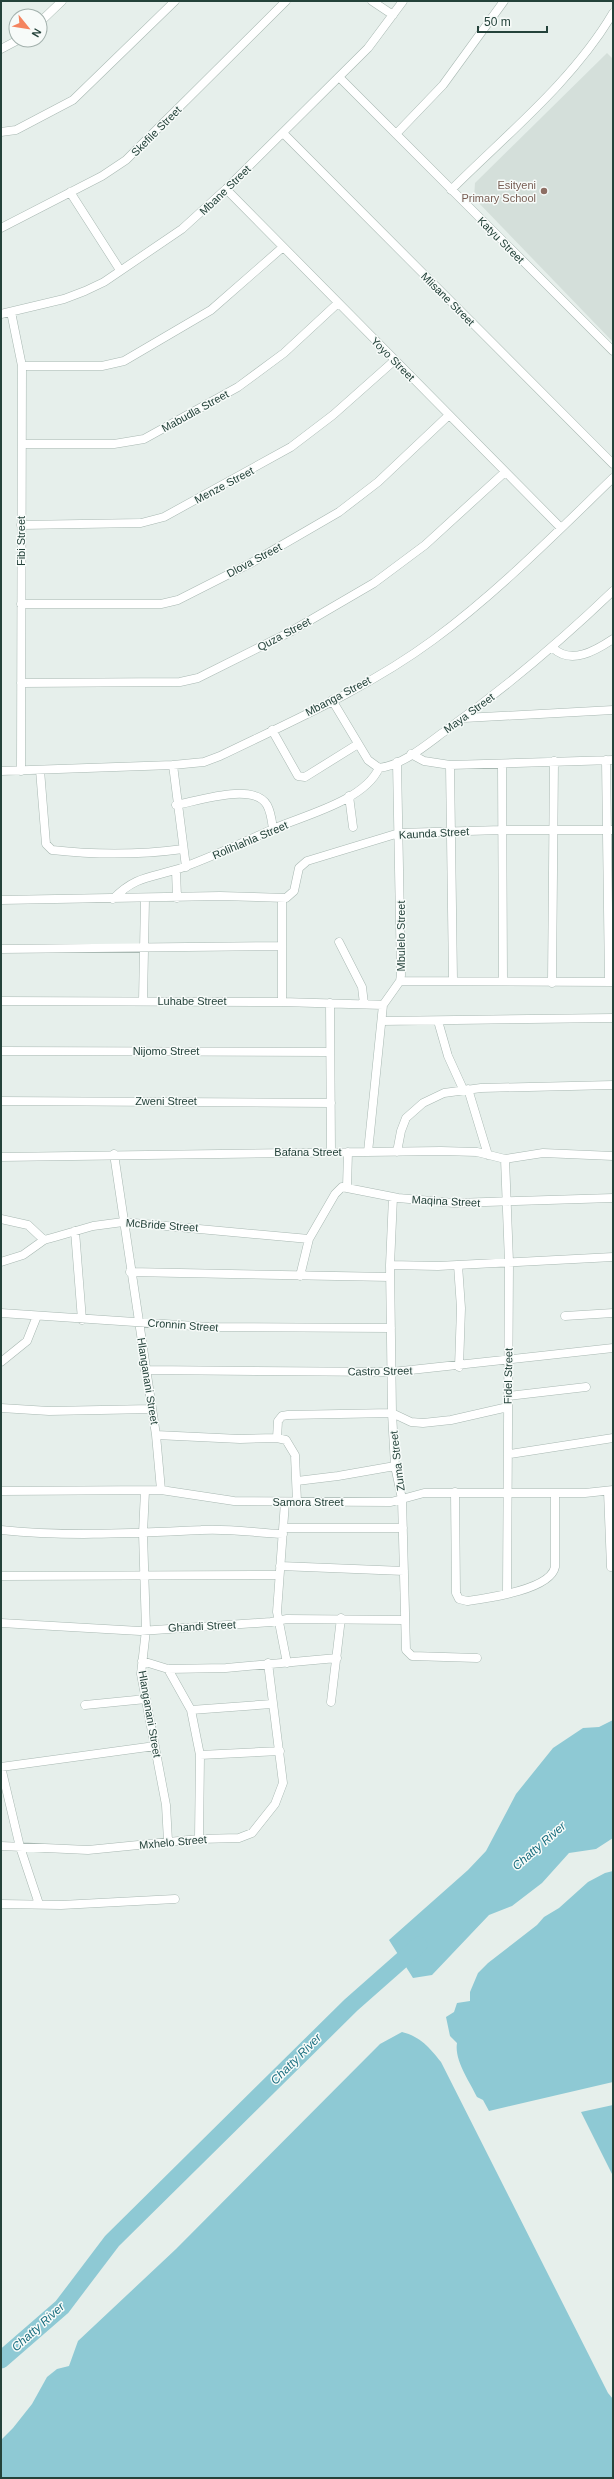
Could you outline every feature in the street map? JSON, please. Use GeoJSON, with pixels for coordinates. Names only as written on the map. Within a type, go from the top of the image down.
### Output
{"type":"FeatureCollection","features":[{"type":"Feature","properties":{"kind":"street"},"geometry":{"type":"LineString","coordinates":[[48,14],[62,1]]}},
{"type":"Feature","properties":{"kind":"street"},"geometry":{"type":"LineString","coordinates":[[1,132],[16,130],[73,100],[174,1]]}},
{"type":"Feature","properties":{"kind":"street","name":"Skefile Street"},"geometry":{"type":"LineString","coordinates":[[1,228],[70,192],[126,160],[286,1]]}},
{"type":"Feature","properties":{"kind":"street"},"geometry":{"type":"LineString","coordinates":[[372,1],[393,16]]}},
{"type":"Feature","properties":{"kind":"street","name":"Mbane Street"},"geometry":{"type":"LineString","coordinates":[[1,314],[85,291],[120,270],[182,228],[226,189],[339,77],[381,33],[403,1]]}},
{"type":"Feature","properties":{"kind":"street"},"geometry":{"type":"LineString","coordinates":[[396,134],[443,85],[504,1]]}},
{"type":"Feature","properties":{"kind":"street"},"geometry":{"type":"LineString","coordinates":[[451,190],[567,75],[596,41],[612,17]]}},
{"type":"Feature","properties":{"kind":"street","name":"Katyu Street"},"geometry":{"type":"LineString","coordinates":[[339,77],[613,351]]}},
{"type":"Feature","properties":{"kind":"street","name":"Mlisane Street"},"geometry":{"type":"LineString","coordinates":[[283,133],[613,464]]}},
{"type":"Feature","properties":{"kind":"street","name":"Yoyo Street"},"geometry":{"type":"LineString","coordinates":[[226,189],[561,528]]}},
{"type":"Feature","properties":{"kind":"street"},"geometry":{"type":"LineString","coordinates":[[70,192],[120,270]]}},
{"type":"Feature","properties":{"kind":"street"},"geometry":{"type":"LineString","coordinates":[[22,366],[102,366],[124,361],[211,310],[283,247]]}},
{"type":"Feature","properties":{"kind":"street","name":"Mabudla Street"},"geometry":{"type":"LineString","coordinates":[[22,444],[114,444],[144,439],[238,388],[284,353],[338,303]]}},
{"type":"Feature","properties":{"kind":"street","name":"Fibi Street"},"geometry":{"type":"LineString","coordinates":[[11,312],[22,366],[20,683],[22,771]]}},
{"type":"Feature","properties":{"kind":"street","name":"Menze Street"},"geometry":{"type":"LineString","coordinates":[[21,525],[141,523],[164,517],[291,447],[333,415],[395,360]]}},
{"type":"Feature","properties":{"kind":"street","name":"Dlova Street"},"geometry":{"type":"LineString","coordinates":[[21,604],[161,604],[178,600],[251,563],[339,512],[378,482],[449,416]]}},
{"type":"Feature","properties":{"kind":"street","name":"Quza Street"},"geometry":{"type":"LineString","coordinates":[[20,683],[180,682],[198,678],[290,632],[387,574],[425,545],[504,472]]}},
{"type":"Feature","properties":{"kind":"street","name":"Mbanga Street"},"geometry":{"type":"LineString","coordinates":[[1,771],[173,765],[210,760],[332,700],[405,659],[433,640],[502,585],[613,478]]}},
{"type":"Feature","properties":{"kind":"street","name":"Maya Street"},"geometry":{"type":"LineString","coordinates":[[379,768],[397,762],[411,754],[463,718],[553,648],[613,591]]}},
{"type":"Feature","properties":{"kind":"street"},"geometry":{"type":"LineString","coordinates":[[553,648],[562,655],[572,656],[596,649],[613,639]]}},
{"type":"Feature","properties":{"kind":"street"},"geometry":{"type":"LineString","coordinates":[[332,700],[368,760],[379,768]]}},
{"type":"Feature","properties":{"kind":"street"},"geometry":{"type":"LineString","coordinates":[[463,718],[613,710]]}},
{"type":"Feature","properties":{"kind":"street"},"geometry":{"type":"LineString","coordinates":[[272,730],[298,776],[305,777],[358,744]]}},
{"type":"Feature","properties":{"kind":"street"},"geometry":{"type":"LineString","coordinates":[[400,981],[453,980],[552,983],[611,982],[610,760],[450,765],[424,761],[411,754]]}},
{"type":"Feature","properties":{"kind":"street"},"geometry":{"type":"LineString","coordinates":[[552,983],[554,761]]}},
{"type":"Feature","properties":{"kind":"street","name":"Mbulelo Street"},"geometry":{"type":"LineString","coordinates":[[383,1005],[400,981],[402,969],[397,762]]}},
{"type":"Feature","properties":{"kind":"street"},"geometry":{"type":"LineString","coordinates":[[502,764],[503,981]]}},
{"type":"Feature","properties":{"kind":"street"},"geometry":{"type":"LineString","coordinates":[[173,765],[176,805],[186,867]]}},
{"type":"Feature","properties":{"kind":"street"},"geometry":{"type":"LineString","coordinates":[[450,765],[453,980]]}},
{"type":"Feature","properties":{"kind":"street","name":"Rolihlahla Street"},"geometry":{"type":"LineString","coordinates":[[114,899],[129,883],[186,867],[348,796],[371,781],[379,768]]}},
{"type":"Feature","properties":{"kind":"street"},"geometry":{"type":"LineString","coordinates":[[40,770],[46,844],[52,850],[97,855],[153,853],[183,849]]}},
{"type":"Feature","properties":{"kind":"street"},"geometry":{"type":"LineString","coordinates":[[176,805],[237,793],[253,794],[267,804],[273,829]]}},
{"type":"Feature","properties":{"kind":"street"},"geometry":{"type":"LineString","coordinates":[[348,796],[352,827]]}},
{"type":"Feature","properties":{"kind":"street","name":"Kaunda Street"},"geometry":{"type":"LineString","coordinates":[[282,898],[288,897],[294,891],[299,868],[307,862],[399,833],[502,830],[610,830]]}},
{"type":"Feature","properties":{"kind":"street"},"geometry":{"type":"LineString","coordinates":[[176,870],[177,898]]}},
{"type":"Feature","properties":{"kind":"street"},"geometry":{"type":"LineString","coordinates":[[1,900],[145,899],[220,896],[282,898],[282,1002]]}},
{"type":"Feature","properties":{"kind":"street"},"geometry":{"type":"LineString","coordinates":[[144,1001],[145,899]]}},
{"type":"Feature","properties":{"kind":"street"},"geometry":{"type":"LineString","coordinates":[[339,942],[362,987],[364,1004]]}},
{"type":"Feature","properties":{"kind":"street"},"geometry":{"type":"LineString","coordinates":[[1,949],[145,949],[282,946]]}},
{"type":"Feature","properties":{"kind":"street","name":"Luhabe Street"},"geometry":{"type":"LineString","coordinates":[[1,1001],[282,1002],[383,1005]]}},
{"type":"Feature","properties":{"kind":"street"},"geometry":{"type":"LineString","coordinates":[[330,1003],[331,1152]]}},
{"type":"Feature","properties":{"kind":"street"},"geometry":{"type":"LineString","coordinates":[[368,1152],[383,1005]]}},
{"type":"Feature","properties":{"kind":"street"},"geometry":{"type":"LineString","coordinates":[[382,1021],[613,1018]]}},
{"type":"Feature","properties":{"kind":"street"},"geometry":{"type":"LineString","coordinates":[[438,1021],[448,1056],[466,1089],[488,1155]]}},
{"type":"Feature","properties":{"kind":"street","name":"Nijomo Street"},"geometry":{"type":"LineString","coordinates":[[1,1051],[330,1052]]}},
{"type":"Feature","properties":{"kind":"street"},"geometry":{"type":"LineString","coordinates":[[397,1152],[401,1131],[410,1113],[434,1097],[466,1089],[613,1085]]}},
{"type":"Feature","properties":{"kind":"street","name":"Zweni Street"},"geometry":{"type":"LineString","coordinates":[[1,1100],[331,1103]]}},
{"type":"Feature","properties":{"kind":"street","name":"Bafana Street"},"geometry":{"type":"LineString","coordinates":[[1,1157],[114,1154],[463,1151],[505,1159],[543,1153],[613,1156]]}},
{"type":"Feature","properties":{"kind":"street"},"geometry":{"type":"LineString","coordinates":[[300,1276],[309,1239],[337,1190],[347,1187],[348,1152]]}},
{"type":"Feature","properties":{"kind":"street","name":"Hlanganani Street"},"geometry":{"type":"LineString","coordinates":[[114,1154],[130,1272],[156,1435],[161,1490]]}},
{"type":"Feature","properties":{"kind":"street","name":"Fidel Street"},"geometry":{"type":"LineString","coordinates":[[505,1159],[509,1262],[508,1407],[510,1454],[507,1593]]}},
{"type":"Feature","properties":{"kind":"street","name":"Maqina Street"},"geometry":{"type":"LineString","coordinates":[[347,1187],[393,1197],[454,1203],[613,1198]]}},
{"type":"Feature","properties":{"kind":"street","name":"Zuma Street"},"geometry":{"type":"LineString","coordinates":[[393,1197],[390,1265],[392,1413],[395,1466],[402,1499],[404,1620],[406,1650],[412,1656],[477,1658]]}},
{"type":"Feature","properties":{"kind":"street"},"geometry":{"type":"LineString","coordinates":[[1,1219],[28,1225],[44,1240]]}},
{"type":"Feature","properties":{"kind":"street","name":"McBride Street"},"geometry":{"type":"LineString","coordinates":[[1,1262],[23,1255],[44,1240],[75,1231],[123,1222],[309,1239]]}},
{"type":"Feature","properties":{"kind":"street"},"geometry":{"type":"LineString","coordinates":[[75,1231],[82,1320]]}},
{"type":"Feature","properties":{"kind":"street"},"geometry":{"type":"LineString","coordinates":[[390,1265],[458,1265],[613,1257]]}},
{"type":"Feature","properties":{"kind":"street"},"geometry":{"type":"LineString","coordinates":[[458,1265],[461,1308],[459,1367]]}},
{"type":"Feature","properties":{"kind":"street"},"geometry":{"type":"LineString","coordinates":[[130,1272],[390,1277]]}},
{"type":"Feature","properties":{"kind":"street","name":"Cronnin Street"},"geometry":{"type":"LineString","coordinates":[[1,1313],[19,1312],[37,1316],[82,1320],[139,1321],[209,1327],[391,1328]]}},
{"type":"Feature","properties":{"kind":"street"},"geometry":{"type":"LineString","coordinates":[[565,1316],[613,1313]]}},
{"type":"Feature","properties":{"kind":"street"},"geometry":{"type":"LineString","coordinates":[[1,1362],[27,1341],[37,1316]]}},
{"type":"Feature","properties":{"kind":"street","name":"Castro Street"},"geometry":{"type":"LineString","coordinates":[[146,1370],[392,1372],[459,1367],[613,1348]]}},
{"type":"Feature","properties":{"kind":"street"},"geometry":{"type":"LineString","coordinates":[[508,1396],[586,1387]]}},
{"type":"Feature","properties":{"kind":"street"},"geometry":{"type":"LineString","coordinates":[[277,1438],[278,1421],[282,1416],[392,1413],[411,1422],[423,1423],[451,1420],[508,1407]]}},
{"type":"Feature","properties":{"kind":"street"},"geometry":{"type":"LineString","coordinates":[[1,1408],[49,1411],[152,1409]]}},
{"type":"Feature","properties":{"kind":"street"},"geometry":{"type":"LineString","coordinates":[[156,1435],[240,1439],[277,1438],[289,1443],[294,1450],[297,1481],[297,1502]]}},
{"type":"Feature","properties":{"kind":"street"},"geometry":{"type":"LineString","coordinates":[[510,1454],[613,1438]]}},
{"type":"Feature","properties":{"kind":"street"},"geometry":{"type":"LineString","coordinates":[[297,1481],[338,1476],[395,1466]]}},
{"type":"Feature","properties":{"kind":"street","name":"Samora Street"},"geometry":{"type":"LineString","coordinates":[[1,1491],[161,1490],[234,1501],[391,1502],[418,1494],[455,1492],[555,1494],[610,1490]]}},
{"type":"Feature","properties":{"kind":"street"},"geometry":{"type":"LineString","coordinates":[[610,1490],[611,1567]]}},
{"type":"Feature","properties":{"kind":"street","name":"Hlanganani Street"},"geometry":{"type":"LineString","coordinates":[[145,1491],[143,1533],[146,1630],[141,1674],[166,1805],[168,1841]]}},
{"type":"Feature","properties":{"kind":"street"},"geometry":{"type":"LineString","coordinates":[[455,1492],[457,1596],[467,1601],[532,1586],[548,1578],[554,1572],[555,1494]]}},
{"type":"Feature","properties":{"kind":"street"},"geometry":{"type":"LineString","coordinates":[[285,1502],[279,1575],[278,1620],[287,1663]]}},
{"type":"Feature","properties":{"kind":"street"},"geometry":{"type":"LineString","coordinates":[[1,1530],[42,1534],[143,1533],[202,1530],[283,1531],[403,1528]]}},
{"type":"Feature","properties":{"kind":"street"},"geometry":{"type":"LineString","coordinates":[[280,1566],[404,1571]]}},
{"type":"Feature","properties":{"kind":"street"},"geometry":{"type":"LineString","coordinates":[[1,1576],[279,1575]]}},
{"type":"Feature","properties":{"kind":"street"},"geometry":{"type":"LineString","coordinates":[[332,1702],[341,1618]]}},
{"type":"Feature","properties":{"kind":"street","name":"Ghandi Street"},"geometry":{"type":"LineString","coordinates":[[1,1623],[136,1631],[278,1620],[341,1618],[404,1620]]}},
{"type":"Feature","properties":{"kind":"street"},"geometry":{"type":"LineString","coordinates":[[142,1661],[168,1669],[226,1668],[268,1663],[287,1663],[337,1658]]}},
{"type":"Feature","properties":{"kind":"street","name":"Mxhelo Street"},"geometry":{"type":"LineString","coordinates":[[1,1846],[88,1850],[168,1841],[239,1838],[252,1834],[275,1804],[281,1789],[283,1777],[272,1704],[268,1663]]}},
{"type":"Feature","properties":{"kind":"street"},"geometry":{"type":"LineString","coordinates":[[168,1669],[191,1710],[200,1755],[199,1839]]}},
{"type":"Feature","properties":{"kind":"street"},"geometry":{"type":"LineString","coordinates":[[85,1705],[146,1699]]}},
{"type":"Feature","properties":{"kind":"street"},"geometry":{"type":"LineString","coordinates":[[191,1710],[272,1704]]}},
{"type":"Feature","properties":{"kind":"street"},"geometry":{"type":"LineString","coordinates":[[39,1904],[20,1847],[1,1767],[155,1746]]}},
{"type":"Feature","properties":{"kind":"street"},"geometry":{"type":"LineString","coordinates":[[200,1755],[280,1751]]}},
{"type":"Feature","properties":{"kind":"street"},"geometry":{"type":"LineString","coordinates":[[1,1904],[61,1905],[175,1898]]}},
{"type":"Feature","properties":{"kind":"shaded area","name":"Esityeni Primary School"},"geometry":{"type":"Polygon","coordinates":[[[607,53],[613,59],[613,342],[474,198],[475,183],[607,53]]]}},
{"type":"Feature","properties":{"kind":"water"},"geometry":{"type":"Polygon","coordinates":[[[613,1720],[613,1838],[596,1849],[569,1853],[542,1883],[512,1906],[489,1915],[432,1975],[413,1978],[389,1940],[468,1870],[486,1851],[516,1794],[553,1748],[583,1728],[599,1727],[613,1720]]]}},
{"type":"Feature","properties":{"kind":"water"},"geometry":{"type":"Polygon","coordinates":[[[613,1871],[613,2082],[489,2111],[483,2100],[477,2097],[463,2071],[458,2056],[457,2043],[450,2036],[446,2017],[454,2012],[457,2003],[470,2001],[470,1992],[478,1973],[488,1963],[537,1925],[544,1917],[559,1908],[588,1882],[605,1873],[613,1871]]]}},
{"type":"Feature","properties":{"kind":"water"},"geometry":{"type":"Polygon","coordinates":[[[402,2032],[409,2034],[424,2043],[441,2062],[608,2393],[613,2399],[613,2478],[1,2478],[1,2440],[13,2428],[32,2404],[47,2377],[57,2369],[69,2366],[78,2341],[176,2249],[380,2044],[402,2032]]]}},
{"type":"Feature","properties":{"kind":"water"},"geometry":{"type":"Polygon","coordinates":[[[613,2105],[613,2176],[581,2112],[613,2105]]]}},
{"type":"Feature","properties":{"kind":"waterway","name":"Chatty River"},"geometry":{"type":"LineString","coordinates":[[1,2360],[62,2307],[112,2241],[351,2005],[419,1945]]}},
{"type":"Feature","properties":{"kind":"place","name":"Esityeni Primary School"},"geometry":{"type":"Point","coordinates":[544,191]}}]}
